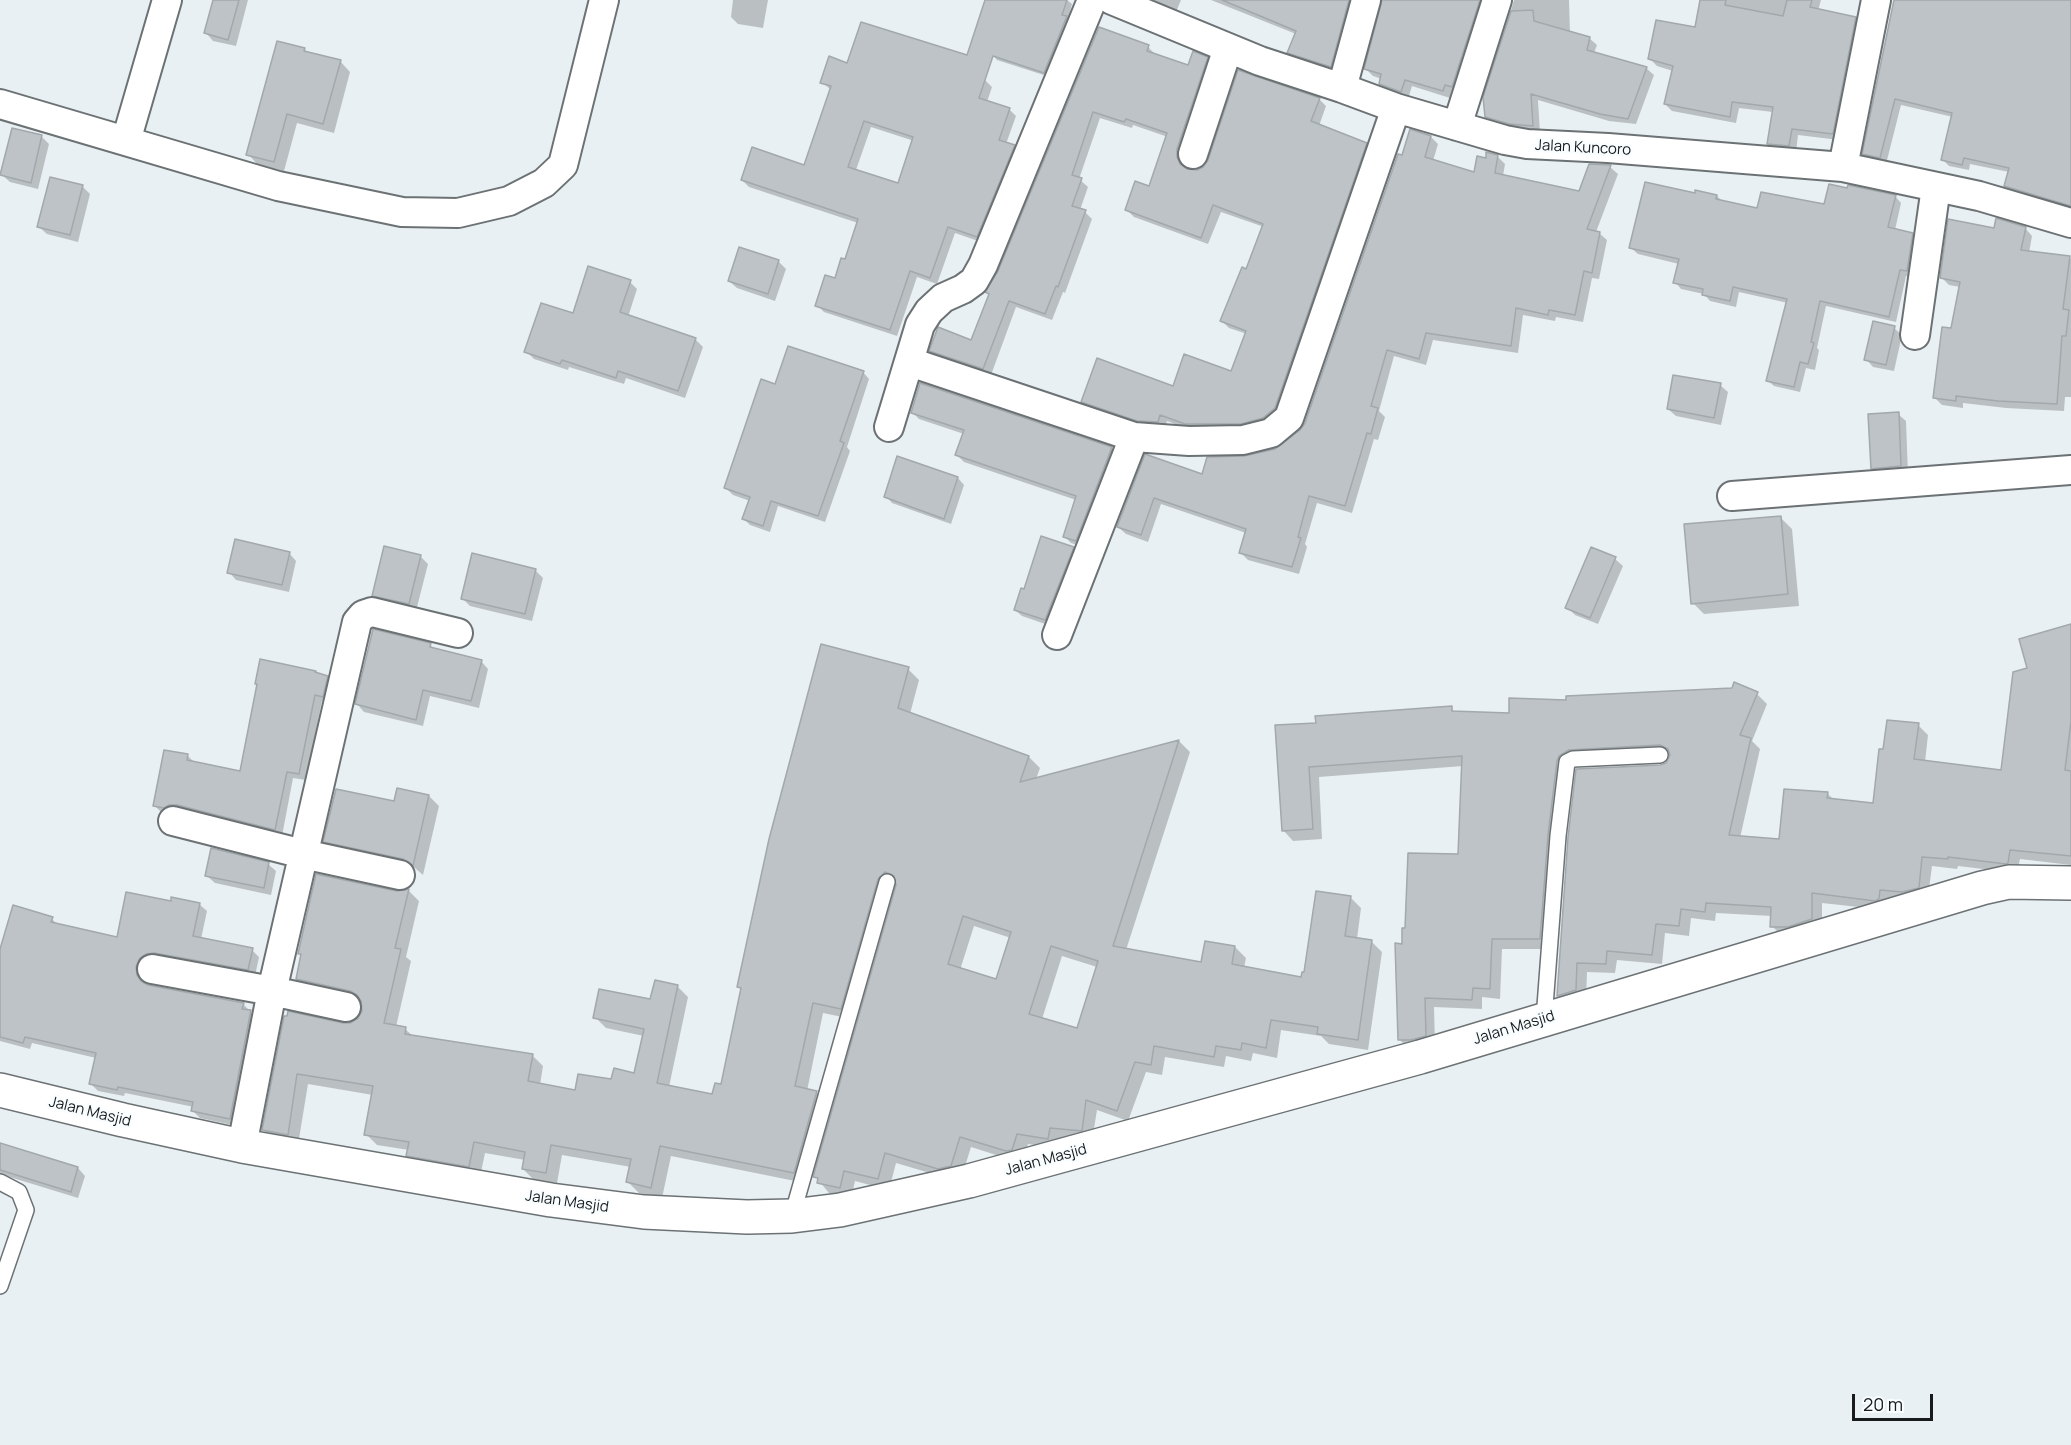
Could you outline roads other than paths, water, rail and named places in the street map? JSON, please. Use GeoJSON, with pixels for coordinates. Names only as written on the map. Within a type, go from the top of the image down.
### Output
{"type":"FeatureCollection","features":[{"type":"Feature","properties":{"kind":"street"},"geometry":{"type":"LineString","coordinates":[[126,141],[167,0]]}},
{"type":"Feature","properties":{"kind":"street"},"geometry":{"type":"LineString","coordinates":[[0,104],[278,186],[402,212],[458,213],[509,201],[544,183],[563,165],[604,0]]}},
{"type":"Feature","properties":{"kind":"street"},"geometry":{"type":"LineString","coordinates":[[889,427],[920,326],[929,312],[943,298],[974,281],[983,265],[1092,0]]}},
{"type":"Feature","properties":{"kind":"street","name":"Jalan Kuncoro"},"geometry":{"type":"LineString","coordinates":[[1112,0],[1260,61],[1396,108],[1527,144],[1608,148],[1843,167],[1979,196],[2071,223]]}},
{"type":"Feature","properties":{"kind":"street"},"geometry":{"type":"LineString","coordinates":[[1342,88],[1366,0]]}},
{"type":"Feature","properties":{"kind":"street"},"geometry":{"type":"LineString","coordinates":[[1457,126],[1497,0]]}},
{"type":"Feature","properties":{"kind":"street"},"geometry":{"type":"LineString","coordinates":[[1843,167],[1876,0]]}},
{"type":"Feature","properties":{"kind":"street"},"geometry":{"type":"LineString","coordinates":[[1193,154],[1228,48]]}},
{"type":"Feature","properties":{"kind":"street"},"geometry":{"type":"LineString","coordinates":[[910,362],[1134,436],[1189,441],[1243,440],[1271,433],[1289,418],[1396,108]]}},
{"type":"Feature","properties":{"kind":"street"},"geometry":{"type":"LineString","coordinates":[[1915,335],[1936,187]]}},
{"type":"Feature","properties":{"kind":"street"},"geometry":{"type":"LineString","coordinates":[[1057,635],[1134,436]]}},
{"type":"Feature","properties":{"kind":"street"},"geometry":{"type":"LineString","coordinates":[[1732,496],[2071,470]]}},
{"type":"Feature","properties":{"kind":"street"},"geometry":{"type":"LineString","coordinates":[[242,1146],[272,991],[357,622],[363,615],[372,612],[458,633]]}},
{"type":"Feature","properties":{"kind":"street"},"geometry":{"type":"LineString","coordinates":[[173,821],[303,854],[400,875]]}},
{"type":"Feature","properties":{"kind":"street","name":"Jalan Masjid"},"geometry":{"type":"LineString","coordinates":[[0,1090],[242,1146],[595,1207],[693,1215],[792,1216],[840,1210],[969,1181],[1420,1057],[1982,888],[2009,882],[2071,884]]}},
{"type":"Feature","properties":{"kind":"street"},"geometry":{"type":"LineString","coordinates":[[152,969],[346,1007]]}},
{"type":"Feature","properties":{"kind":"lane"},"geometry":{"type":"LineString","coordinates":[[1544,1019],[1557,848],[1567,762],[1573,759],[1660,755]]}},
{"type":"Feature","properties":{"kind":"lane"},"geometry":{"type":"LineString","coordinates":[[792,1216],[888,882]]}},
{"type":"Feature","properties":{"kind":"lane"},"geometry":{"type":"LineString","coordinates":[[0,1182],[19,1192],[26,1210],[0,1286]]}}]}
